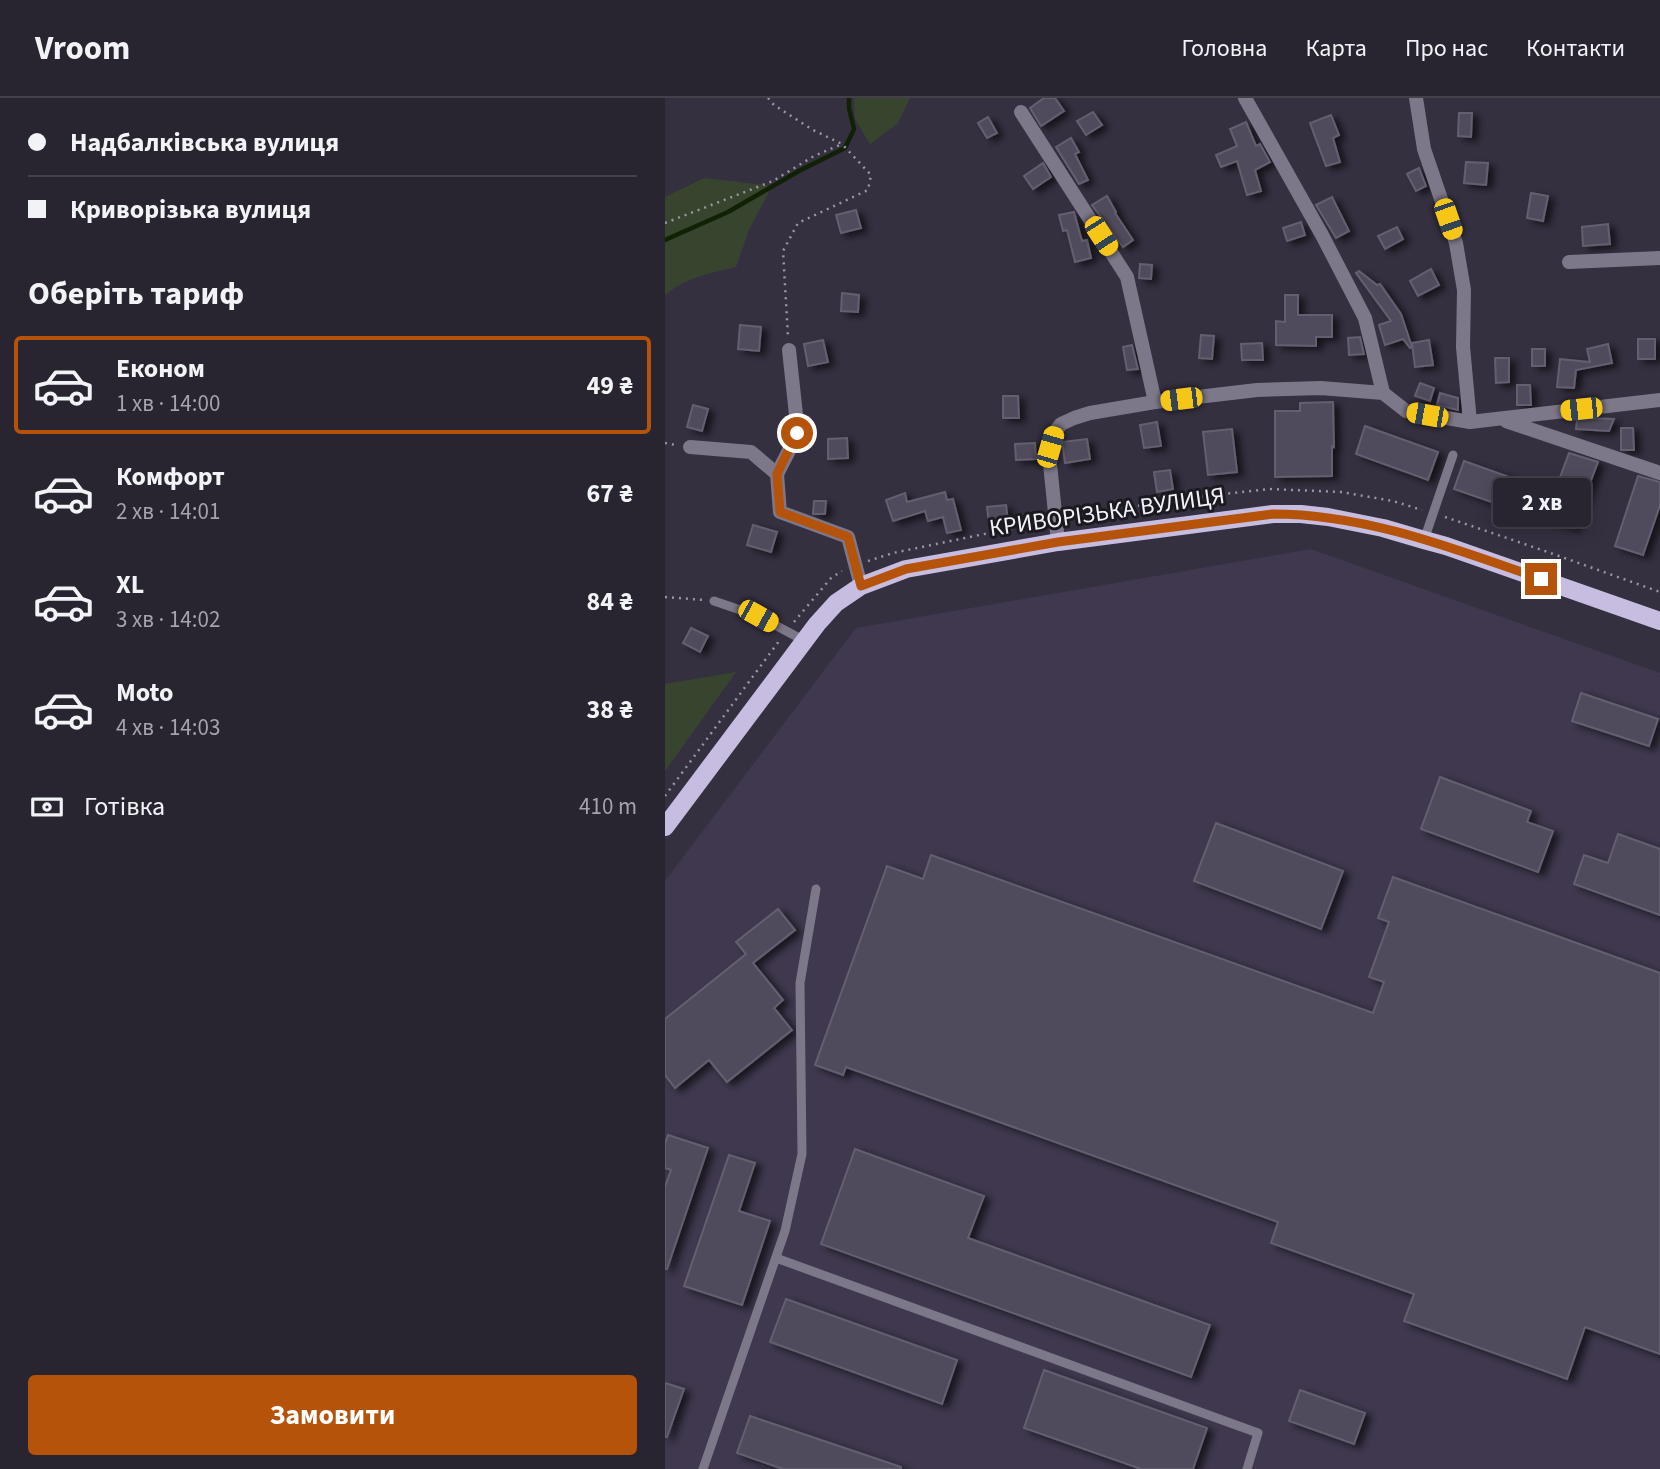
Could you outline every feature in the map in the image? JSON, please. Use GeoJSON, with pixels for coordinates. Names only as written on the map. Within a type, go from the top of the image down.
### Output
{"type":"FeatureCollection","features":[{"type":"Feature","properties":{"kind":"main road","name":"КРИВОРІЗЬКА ВУЛИЦЯ"},"geometry":{"type":"LineString","coordinates":[[665,827],[836,603],[861,586],[906,569],[1058,542],[1273,514],[1301,514],[1383,528],[1446,546],[1660,621]]}},
{"type":"Feature","properties":{"kind":"street"},"geometry":{"type":"LineString","coordinates":[[1245,98],[1322,234],[1365,318],[1383,393]]}},
{"type":"Feature","properties":{"kind":"street"},"geometry":{"type":"LineString","coordinates":[[1416,98],[1424,149],[1456,243],[1464,290],[1463,347],[1469,422]]}},
{"type":"Feature","properties":{"kind":"street"},"geometry":{"type":"LineString","coordinates":[[1021,112],[1127,278],[1155,402]]}},
{"type":"Feature","properties":{"kind":"street"},"geometry":{"type":"LineString","coordinates":[[1569,262],[1660,258]]}},
{"type":"Feature","properties":{"kind":"street"},"geometry":{"type":"LineString","coordinates":[[789,350],[797,433],[777,474],[780,512],[848,537],[861,586]]}},
{"type":"Feature","properties":{"kind":"street"},"geometry":{"type":"LineString","coordinates":[[1058,542],[1050,447],[1055,432],[1061,425],[1090,413],[1257,390],[1321,388],[1383,393],[1406,411],[1469,422],[1660,400]]}},
{"type":"Feature","properties":{"kind":"street"},"geometry":{"type":"LineString","coordinates":[[1501,419],[1660,473]]}},
{"type":"Feature","properties":{"kind":"street"},"geometry":{"type":"LineString","coordinates":[[690,447],[751,452],[777,474]]}},
{"type":"Feature","properties":{"kind":"lane"},"geometry":{"type":"LineString","coordinates":[[1424,540],[1453,455]]}},
{"type":"Feature","properties":{"kind":"lane"},"geometry":{"type":"LineString","coordinates":[[714,601],[758,616],[805,641]]}},
{"type":"Feature","properties":{"kind":"lane"},"geometry":{"type":"LineString","coordinates":[[703,1469],[785,1231],[802,1154],[800,983],[816,890]]}},
{"type":"Feature","properties":{"kind":"lane"},"geometry":{"type":"LineString","coordinates":[[776,1258],[1258,1433],[1247,1469]]}},
{"type":"Feature","properties":{"kind":"path"},"geometry":{"type":"LineString","coordinates":[[768,98],[774,105],[813,130],[842,144],[871,175],[868,190],[798,223],[783,251],[789,350]]}},
{"type":"Feature","properties":{"kind":"path"},"geometry":{"type":"LineString","coordinates":[[665,223],[773,181],[814,156],[842,144]]}},
{"type":"Feature","properties":{"kind":"path"},"geometry":{"type":"LineString","coordinates":[[665,597],[714,601]]}},
{"type":"Feature","properties":{"kind":"shaded area"},"geometry":{"type":"Polygon","coordinates":[[[1311,549],[1660,673],[1660,1469],[665,1469],[665,881],[856,628],[1311,549]]]}},
{"type":"Feature","properties":{"kind":"green space"},"geometry":{"type":"Polygon","coordinates":[[[854,98],[910,98],[898,123],[870,144],[855,119],[854,98]]]}},
{"type":"Feature","properties":{"kind":"green space"},"geometry":{"type":"Polygon","coordinates":[[[704,178],[772,186],[749,230],[736,267],[689,280],[665,295],[665,197],[704,178]]]}},
{"type":"Feature","properties":{"kind":"green space"},"geometry":{"type":"Polygon","coordinates":[[[736,672],[665,771],[665,684],[736,672]]]}},
{"type":"Feature","properties":{"kind":"building"},"geometry":{"type":"Polygon","coordinates":[[[1044,98],[1055,98],[1064,111],[1041,126],[1030,108],[1044,98]]]}},
{"type":"Feature","properties":{"kind":"building"},"geometry":{"type":"Polygon","coordinates":[[[1093,112],[1102,125],[1086,135],[1077,121],[1093,112]]]}},
{"type":"Feature","properties":{"kind":"building"},"geometry":{"type":"Polygon","coordinates":[[[1459,113],[1472,113],[1471,137],[1458,136],[1459,113]]]}},
{"type":"Feature","properties":{"kind":"building"},"geometry":{"type":"Polygon","coordinates":[[[1331,115],[1339,135],[1333,138],[1340,162],[1326,166],[1310,123],[1331,115]]]}},
{"type":"Feature","properties":{"kind":"building"},"geometry":{"type":"Polygon","coordinates":[[[988,117],[997,133],[987,138],[978,123],[988,117]]]}},
{"type":"Feature","properties":{"kind":"building"},"geometry":{"type":"Polygon","coordinates":[[[1246,122],[1256,146],[1260,144],[1270,162],[1255,170],[1261,191],[1247,195],[1237,161],[1221,167],[1216,155],[1237,146],[1230,129],[1246,122]]]}},
{"type":"Feature","properties":{"kind":"building"},"geometry":{"type":"Polygon","coordinates":[[[1071,138],[1079,152],[1075,154],[1088,180],[1079,184],[1056,147],[1071,138]]]}},
{"type":"Feature","properties":{"kind":"building"},"geometry":{"type":"Polygon","coordinates":[[[1466,162],[1488,163],[1486,185],[1464,183],[1466,162]]]}},
{"type":"Feature","properties":{"kind":"building"},"geometry":{"type":"Polygon","coordinates":[[[1043,163],[1051,177],[1033,189],[1024,176],[1043,163]]]}},
{"type":"Feature","properties":{"kind":"building"},"geometry":{"type":"Polygon","coordinates":[[[1419,168],[1426,186],[1416,191],[1407,174],[1419,168]]]}},
{"type":"Feature","properties":{"kind":"building"},"geometry":{"type":"Polygon","coordinates":[[[1531,193],[1548,196],[1543,221],[1527,218],[1531,193]]]}},
{"type":"Feature","properties":{"kind":"building"},"geometry":{"type":"Polygon","coordinates":[[[1107,196],[1133,240],[1123,247],[1092,205],[1107,196]]]}},
{"type":"Feature","properties":{"kind":"building"},"geometry":{"type":"Polygon","coordinates":[[[1332,197],[1349,231],[1336,238],[1316,205],[1332,197]]]}},
{"type":"Feature","properties":{"kind":"building"},"geometry":{"type":"Polygon","coordinates":[[[856,210],[861,228],[841,233],[836,215],[856,210]]]}},
{"type":"Feature","properties":{"kind":"building"},"geometry":{"type":"Polygon","coordinates":[[[1074,212],[1082,241],[1087,240],[1091,258],[1075,262],[1067,230],[1063,231],[1059,215],[1074,212]]]}},
{"type":"Feature","properties":{"kind":"building"},"geometry":{"type":"Polygon","coordinates":[[[1301,222],[1305,235],[1287,241],[1283,228],[1301,222]]]}},
{"type":"Feature","properties":{"kind":"building"},"geometry":{"type":"Polygon","coordinates":[[[1608,224],[1610,244],[1583,246],[1582,227],[1608,224]]]}},
{"type":"Feature","properties":{"kind":"building"},"geometry":{"type":"Polygon","coordinates":[[[1397,227],[1403,239],[1385,249],[1378,236],[1397,227]]]}},
{"type":"Feature","properties":{"kind":"building"},"geometry":{"type":"Polygon","coordinates":[[[1140,264],[1152,265],[1151,279],[1139,278],[1140,264]]]}},
{"type":"Feature","properties":{"kind":"building"},"geometry":{"type":"Polygon","coordinates":[[[1431,269],[1439,285],[1418,296],[1410,281],[1431,269]]]}},
{"type":"Feature","properties":{"kind":"building"},"geometry":{"type":"Polygon","coordinates":[[[1359,271],[1377,285],[1380,284],[1401,314],[1412,347],[1403,339],[1385,345],[1379,325],[1391,321],[1356,273],[1359,271]]]}},
{"type":"Feature","properties":{"kind":"building"},"geometry":{"type":"Polygon","coordinates":[[[842,293],[859,295],[858,312],[841,311],[842,293]]]}},
{"type":"Feature","properties":{"kind":"building"},"geometry":{"type":"Polygon","coordinates":[[[1285,295],[1298,295],[1298,315],[1332,315],[1332,337],[1316,337],[1316,346],[1276,345],[1276,321],[1285,322],[1285,295]]]}},
{"type":"Feature","properties":{"kind":"building"},"geometry":{"type":"Polygon","coordinates":[[[740,325],[761,327],[759,351],[738,349],[740,325]]]}},
{"type":"Feature","properties":{"kind":"building"},"geometry":{"type":"Polygon","coordinates":[[[1201,335],[1214,336],[1212,359],[1199,358],[1201,335]]]}},
{"type":"Feature","properties":{"kind":"building"},"geometry":{"type":"Polygon","coordinates":[[[1360,337],[1364,354],[1349,355],[1348,338],[1360,337]]]}},
{"type":"Feature","properties":{"kind":"building"},"geometry":{"type":"Polygon","coordinates":[[[1638,339],[1655,339],[1655,359],[1638,359],[1638,339]]]}},
{"type":"Feature","properties":{"kind":"building"},"geometry":{"type":"Polygon","coordinates":[[[823,340],[828,362],[808,366],[804,344],[823,340]]]}},
{"type":"Feature","properties":{"kind":"building"},"geometry":{"type":"Polygon","coordinates":[[[1429,340],[1433,365],[1415,367],[1412,343],[1429,340]]]}},
{"type":"Feature","properties":{"kind":"building"},"geometry":{"type":"Polygon","coordinates":[[[1262,343],[1263,360],[1242,360],[1241,344],[1262,343]]]}},
{"type":"Feature","properties":{"kind":"building"},"geometry":{"type":"Polygon","coordinates":[[[1608,344],[1612,363],[1576,370],[1574,388],[1557,387],[1560,359],[1590,362],[1587,349],[1608,344]]]}},
{"type":"Feature","properties":{"kind":"building"},"geometry":{"type":"Polygon","coordinates":[[[1132,345],[1138,369],[1127,370],[1123,347],[1132,345]]]}},
{"type":"Feature","properties":{"kind":"building"},"geometry":{"type":"Polygon","coordinates":[[[1532,349],[1545,349],[1545,366],[1532,366],[1532,349]]]}},
{"type":"Feature","properties":{"kind":"building"},"geometry":{"type":"Polygon","coordinates":[[[1495,358],[1509,358],[1509,382],[1496,383],[1495,358]]]}},
{"type":"Feature","properties":{"kind":"building"},"geometry":{"type":"Polygon","coordinates":[[[1420,383],[1434,388],[1430,401],[1415,396],[1420,383]]]}},
{"type":"Feature","properties":{"kind":"building"},"geometry":{"type":"Polygon","coordinates":[[[1517,385],[1530,385],[1531,405],[1517,405],[1517,385]]]}},
{"type":"Feature","properties":{"kind":"building"},"geometry":{"type":"Polygon","coordinates":[[[1440,393],[1458,398],[1458,410],[1437,405],[1440,393]]]}},
{"type":"Feature","properties":{"kind":"building"},"geometry":{"type":"Polygon","coordinates":[[[1003,396],[1018,396],[1019,418],[1003,418],[1003,396]]]}},
{"type":"Feature","properties":{"kind":"building"},"geometry":{"type":"Polygon","coordinates":[[[1333,402],[1332,476],[1275,477],[1275,411],[1300,411],[1300,403],[1333,402]]]}},
{"type":"Feature","properties":{"kind":"building"},"geometry":{"type":"Polygon","coordinates":[[[693,405],[708,409],[702,431],[687,427],[693,405]]]}},
{"type":"Feature","properties":{"kind":"building"},"geometry":{"type":"Polygon","coordinates":[[[1577,419],[1614,419],[1609,431],[1576,429],[1577,419]]]}},
{"type":"Feature","properties":{"kind":"building"},"geometry":{"type":"Polygon","coordinates":[[[1157,422],[1161,446],[1144,448],[1140,425],[1157,422]]]}},
{"type":"Feature","properties":{"kind":"building"},"geometry":{"type":"Polygon","coordinates":[[[1365,426],[1438,452],[1428,480],[1356,454],[1365,426]]]}},
{"type":"Feature","properties":{"kind":"building"},"geometry":{"type":"Polygon","coordinates":[[[1621,428],[1633,428],[1634,450],[1621,450],[1621,428]]]}},
{"type":"Feature","properties":{"kind":"building"},"geometry":{"type":"Polygon","coordinates":[[[1232,429],[1237,472],[1208,475],[1203,432],[1232,429]]]}},
{"type":"Feature","properties":{"kind":"building"},"geometry":{"type":"Polygon","coordinates":[[[847,438],[848,458],[828,459],[828,439],[847,438]]]}},
{"type":"Feature","properties":{"kind":"building"},"geometry":{"type":"Polygon","coordinates":[[[1087,439],[1090,459],[1065,463],[1062,442],[1087,439]]]}},
{"type":"Feature","properties":{"kind":"building"},"geometry":{"type":"Polygon","coordinates":[[[1035,443],[1036,459],[1016,460],[1015,444],[1035,443]]]}},
{"type":"Feature","properties":{"kind":"building"},"geometry":{"type":"Polygon","coordinates":[[[1569,453],[1598,462],[1573,528],[1545,518],[1569,453]]]}},
{"type":"Feature","properties":{"kind":"building"},"geometry":{"type":"Polygon","coordinates":[[[1464,461],[1529,484],[1520,512],[1454,489],[1464,461]]]}},
{"type":"Feature","properties":{"kind":"building"},"geometry":{"type":"Polygon","coordinates":[[[1170,470],[1173,489],[1157,492],[1154,472],[1170,470]]]}},
{"type":"Feature","properties":{"kind":"building"},"geometry":{"type":"Polygon","coordinates":[[[1638,476],[1660,482],[1660,505],[1643,555],[1615,546],[1638,476]]]}},
{"type":"Feature","properties":{"kind":"building"},"geometry":{"type":"Polygon","coordinates":[[[945,492],[947,500],[953,499],[961,530],[947,533],[943,517],[928,521],[925,511],[893,521],[886,500],[905,493],[907,502],[945,492]]]}},
{"type":"Feature","properties":{"kind":"building"},"geometry":{"type":"Polygon","coordinates":[[[814,501],[826,501],[825,514],[813,514],[814,501]]]}},
{"type":"Feature","properties":{"kind":"building"},"geometry":{"type":"Polygon","coordinates":[[[1006,505],[1008,521],[989,523],[987,507],[1006,505]]]}},
{"type":"Feature","properties":{"kind":"building"},"geometry":{"type":"Polygon","coordinates":[[[753,525],[777,532],[771,552],[747,545],[753,525]]]}},
{"type":"Feature","properties":{"kind":"building"},"geometry":{"type":"Polygon","coordinates":[[[691,628],[708,636],[700,652],[683,643],[691,628]]]}},
{"type":"Feature","properties":{"kind":"building"},"geometry":{"type":"Polygon","coordinates":[[[1581,693],[1658,719],[1649,746],[1572,721],[1581,693]]]}},
{"type":"Feature","properties":{"kind":"building"},"geometry":{"type":"Polygon","coordinates":[[[1440,777],[1531,811],[1527,822],[1553,831],[1538,872],[1421,829],[1440,777]]]}},
{"type":"Feature","properties":{"kind":"building"},"geometry":{"type":"Polygon","coordinates":[[[1216,823],[1343,871],[1321,929],[1194,881],[1216,823]]]}},
{"type":"Feature","properties":{"kind":"building"},"geometry":{"type":"Polygon","coordinates":[[[1618,834],[1660,849],[1660,915],[1574,884],[1584,855],[1608,863],[1618,834]]]}},
{"type":"Feature","properties":{"kind":"building"},"geometry":{"type":"Polygon","coordinates":[[[931,855],[1373,1013],[1384,982],[1369,977],[1389,922],[1378,918],[1393,877],[1660,973],[1660,1354],[1585,1327],[1567,1379],[1404,1321],[1414,1294],[1271,1243],[1278,1222],[846,1067],[843,1075],[815,1065],[887,866],[923,879],[931,855]]]}},
{"type":"Feature","properties":{"kind":"building"},"geometry":{"type":"Polygon","coordinates":[[[778,909],[795,930],[753,963],[783,1000],[774,1008],[792,1030],[727,1082],[709,1060],[675,1088],[665,1075],[665,1019],[746,954],[736,942],[778,909]]]}},
{"type":"Feature","properties":{"kind":"building"},"geometry":{"type":"Polygon","coordinates":[[[668,1135],[708,1148],[665,1269],[665,1187],[671,1170],[665,1168],[665,1144],[668,1135]]]}},
{"type":"Feature","properties":{"kind":"building"},"geometry":{"type":"Polygon","coordinates":[[[855,1149],[984,1196],[968,1238],[1210,1325],[1191,1377],[821,1244],[855,1149]]]}},
{"type":"Feature","properties":{"kind":"building"},"geometry":{"type":"Polygon","coordinates":[[[729,1155],[755,1163],[739,1211],[770,1221],[742,1305],[684,1286],[729,1155]]]}},
{"type":"Feature","properties":{"kind":"building"},"geometry":{"type":"Polygon","coordinates":[[[786,1299],[957,1360],[942,1404],[770,1342],[786,1299]]]}},
{"type":"Feature","properties":{"kind":"building"},"geometry":{"type":"Polygon","coordinates":[[[1044,1370],[1207,1428],[1193,1469],[1141,1469],[1024,1428],[1044,1370]]]}},
{"type":"Feature","properties":{"kind":"building"},"geometry":{"type":"Polygon","coordinates":[[[665,1383],[684,1389],[667,1437],[665,1437],[665,1383]]]}},
{"type":"Feature","properties":{"kind":"building"},"geometry":{"type":"Polygon","coordinates":[[[1300,1390],[1365,1413],[1354,1444],[1289,1421],[1300,1390]]]}},
{"type":"Feature","properties":{"kind":"building"},"geometry":{"type":"Polygon","coordinates":[[[750,1416],[901,1469],[783,1469],[737,1453],[750,1416]]]}},
{"type":"Feature","properties":{"kind":"waterway"},"geometry":{"type":"LineString","coordinates":[[665,240],[728,212],[845,148],[854,129],[849,98]]}},
{"type":"Feature","properties":{"kind":"route"},"geometry":{"type":"LineString","coordinates":[[797,433],[777,474],[780,512],[848,537],[861,586],[906,569],[1058,542],[1273,514],[1328,517],[1383,528],[1446,546],[1541,579]]}}]}
